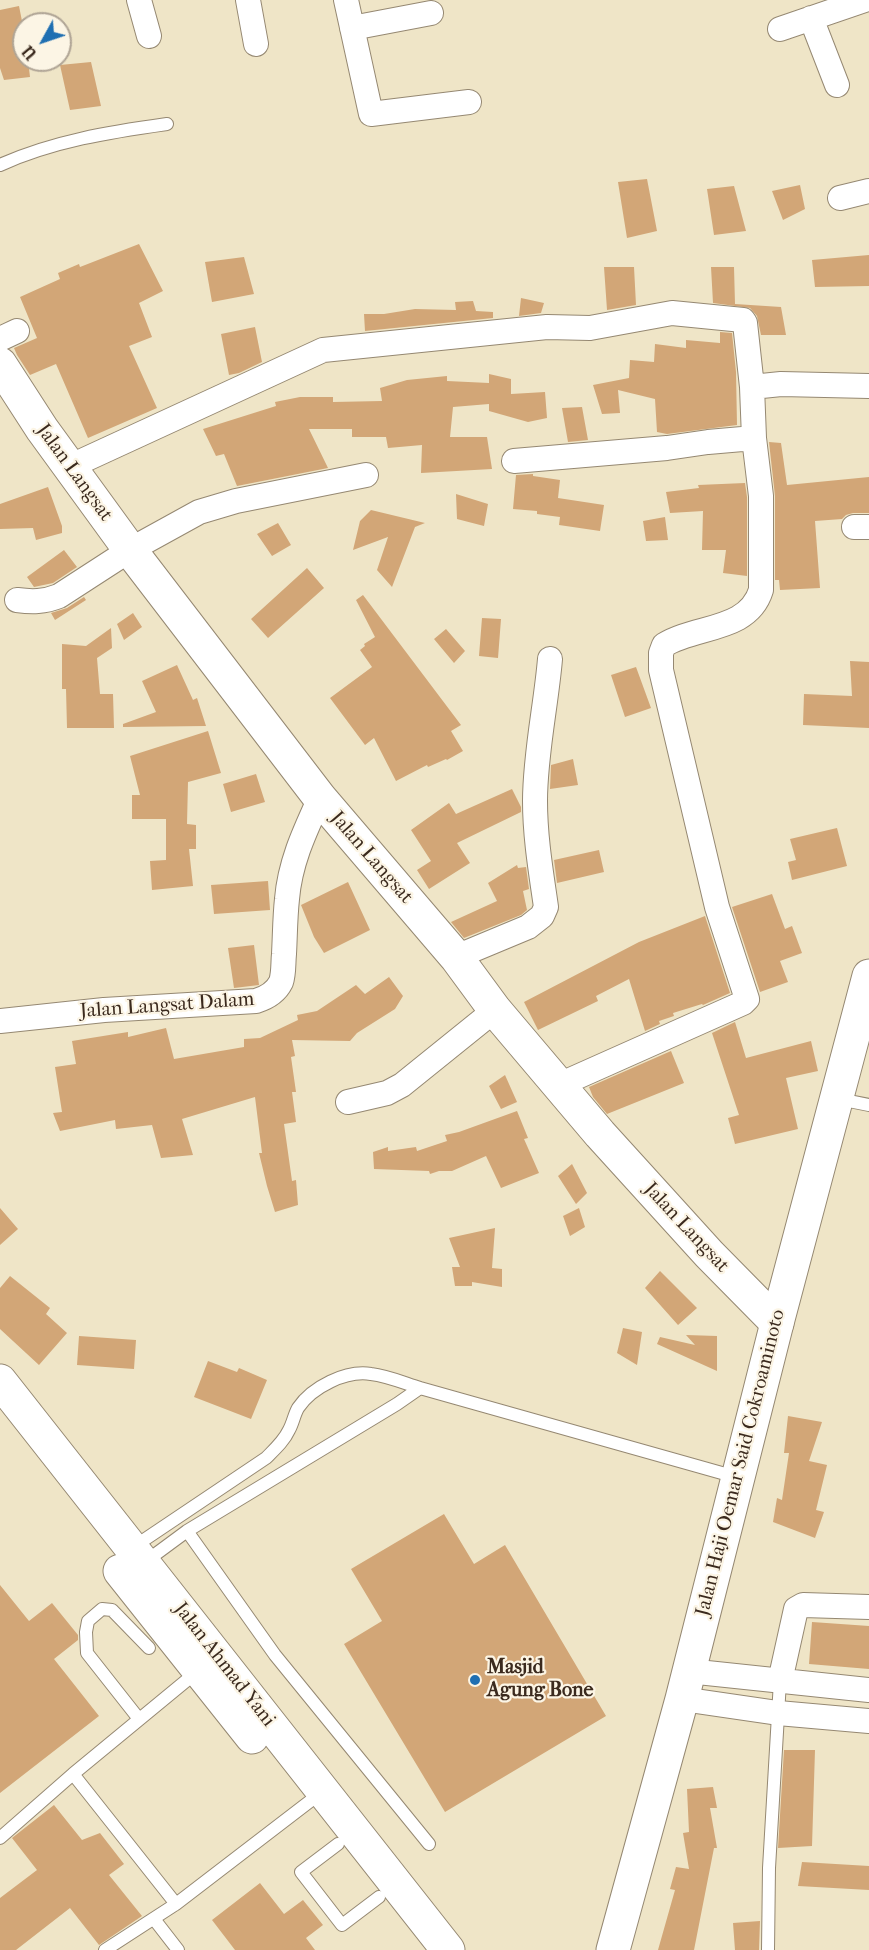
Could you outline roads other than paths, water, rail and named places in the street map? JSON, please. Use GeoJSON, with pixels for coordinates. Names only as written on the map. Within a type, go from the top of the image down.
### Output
{"type":"FeatureCollection","features":[{"type":"Feature","properties":{"kind":"main road","name":"Jalan Langsat"},"geometry":{"type":"LineString","coordinates":[[0,364],[69,467],[130,550],[320,798],[456,957],[495,1010],[600,1134],[709,1254],[777,1323]]}},
{"type":"Feature","properties":{"kind":"main road","name":"Jalan Haji Oemar Said Cokroaminoto"},"geometry":{"type":"LineString","coordinates":[[613,1950],[685,1685],[777,1323],[853,1102],[869,976]]}},
{"type":"Feature","properties":{"kind":"main road","name":"Jalan Ahmad Yani"},"geometry":{"type":"LineString","coordinates":[[0,1381],[137,1556],[168,1633],[208,1663],[315,1798],[448,1950]]}},
{"type":"Feature","properties":{"kind":"main road"},"geometry":{"type":"LineString","coordinates":[[0,1417],[168,1633]]}},
{"type":"Feature","properties":{"kind":"main road"},"geometry":{"type":"LineString","coordinates":[[315,1798],[338,1844],[421,1950]]}},
{"type":"Feature","properties":{"kind":"street"},"geometry":{"type":"LineString","coordinates":[[139,0],[149,36]]}},
{"type":"Feature","properties":{"kind":"street"},"geometry":{"type":"LineString","coordinates":[[248,0],[256,44]]}},
{"type":"Feature","properties":{"kind":"street"},"geometry":{"type":"LineString","coordinates":[[346,0],[372,114],[469,102]]}},
{"type":"Feature","properties":{"kind":"street"},"geometry":{"type":"LineString","coordinates":[[780,29],[865,0]]}},
{"type":"Feature","properties":{"kind":"street"},"geometry":{"type":"LineString","coordinates":[[352,28],[431,13]]}},
{"type":"Feature","properties":{"kind":"street"},"geometry":{"type":"LineString","coordinates":[[812,18],[837,85]]}},
{"type":"Feature","properties":{"kind":"street"},"geometry":{"type":"LineString","coordinates":[[840,198],[869,191]]}},
{"type":"Feature","properties":{"kind":"street"},"geometry":{"type":"LineString","coordinates":[[69,467],[323,350],[535,328],[590,328],[672,313],[739,319],[745,323],[761,496],[762,580],[759,598],[740,618],[673,639],[664,645],[661,652],[661,670],[717,906],[747,999],[743,1003],[559,1085]]}},
{"type":"Feature","properties":{"kind":"street"},"geometry":{"type":"LineString","coordinates":[[752,387],[781,384],[869,386]]}},
{"type":"Feature","properties":{"kind":"street"},"geometry":{"type":"LineString","coordinates":[[514,461],[754,438]]}},
{"type":"Feature","properties":{"kind":"street"},"geometry":{"type":"LineString","coordinates":[[17,600],[48,601],[59,596],[130,550],[199,512],[299,488],[366,476]]}},
{"type":"Feature","properties":{"kind":"street"},"geometry":{"type":"LineString","coordinates":[[456,957],[528,927],[542,916],[546,907],[535,802],[550,659]]}},
{"type":"Feature","properties":{"kind":"street","name":"Jalan Langsat Dalam"},"geometry":{"type":"LineString","coordinates":[[0,1021],[104,1010],[256,1001],[265,998],[280,982],[283,970],[287,896],[293,867],[301,839],[320,798]]}},
{"type":"Feature","properties":{"kind":"street"},"geometry":{"type":"LineString","coordinates":[[348,1102],[387,1093],[402,1085],[495,1010]]}},
{"type":"Feature","properties":{"kind":"street"},"geometry":{"type":"LineString","coordinates":[[780,1681],[795,1609],[803,1605],[869,1607]]}},
{"type":"Feature","properties":{"kind":"street"},"geometry":{"type":"LineString","coordinates":[[685,1685],[780,1681],[869,1690]]}},
{"type":"Feature","properties":{"kind":"street"},"geometry":{"type":"LineString","coordinates":[[685,1685],[778,1713],[869,1721]]}},
{"type":"Feature","properties":{"kind":"lane"},"geometry":{"type":"LineString","coordinates":[[0,165],[18,157],[92,135],[167,124]]}},
{"type":"Feature","properties":{"kind":"lane"},"geometry":{"type":"LineString","coordinates":[[137,1556],[266,1458],[280,1445],[290,1429],[297,1410],[317,1390],[333,1381],[368,1373],[738,1477]]}},
{"type":"Feature","properties":{"kind":"lane"},"geometry":{"type":"LineString","coordinates":[[137,1556],[187,1532],[420,1388]]}},
{"type":"Feature","properties":{"kind":"lane"},"geometry":{"type":"LineString","coordinates":[[187,1532],[275,1655],[429,1844]]}},
{"type":"Feature","properties":{"kind":"lane"},"geometry":{"type":"LineString","coordinates":[[139,1719],[87,1653],[88,1621],[102,1609],[112,1610],[168,1633]]}},
{"type":"Feature","properties":{"kind":"lane"},"geometry":{"type":"LineString","coordinates":[[0,1838],[73,1774],[208,1663]]}},
{"type":"Feature","properties":{"kind":"lane"},"geometry":{"type":"LineString","coordinates":[[768,1950],[769,1868],[780,1681]]}},
{"type":"Feature","properties":{"kind":"lane"},"geometry":{"type":"LineString","coordinates":[[73,1774],[176,1904]]}},
{"type":"Feature","properties":{"kind":"lane"},"geometry":{"type":"LineString","coordinates":[[105,1950],[176,1904],[315,1798]]}},
{"type":"Feature","properties":{"kind":"lane"},"geometry":{"type":"LineString","coordinates":[[338,1844],[301,1872],[342,1925],[379,1897]]}},
{"type":"Feature","properties":{"kind":"lane"},"geometry":{"type":"LineString","coordinates":[[154,1919],[178,1950]]}},
{"type":"Feature","properties":{"kind":"place","name":"Masjid Agung Bone"},"geometry":{"type":"Point","coordinates":[475,1680]}}]}
